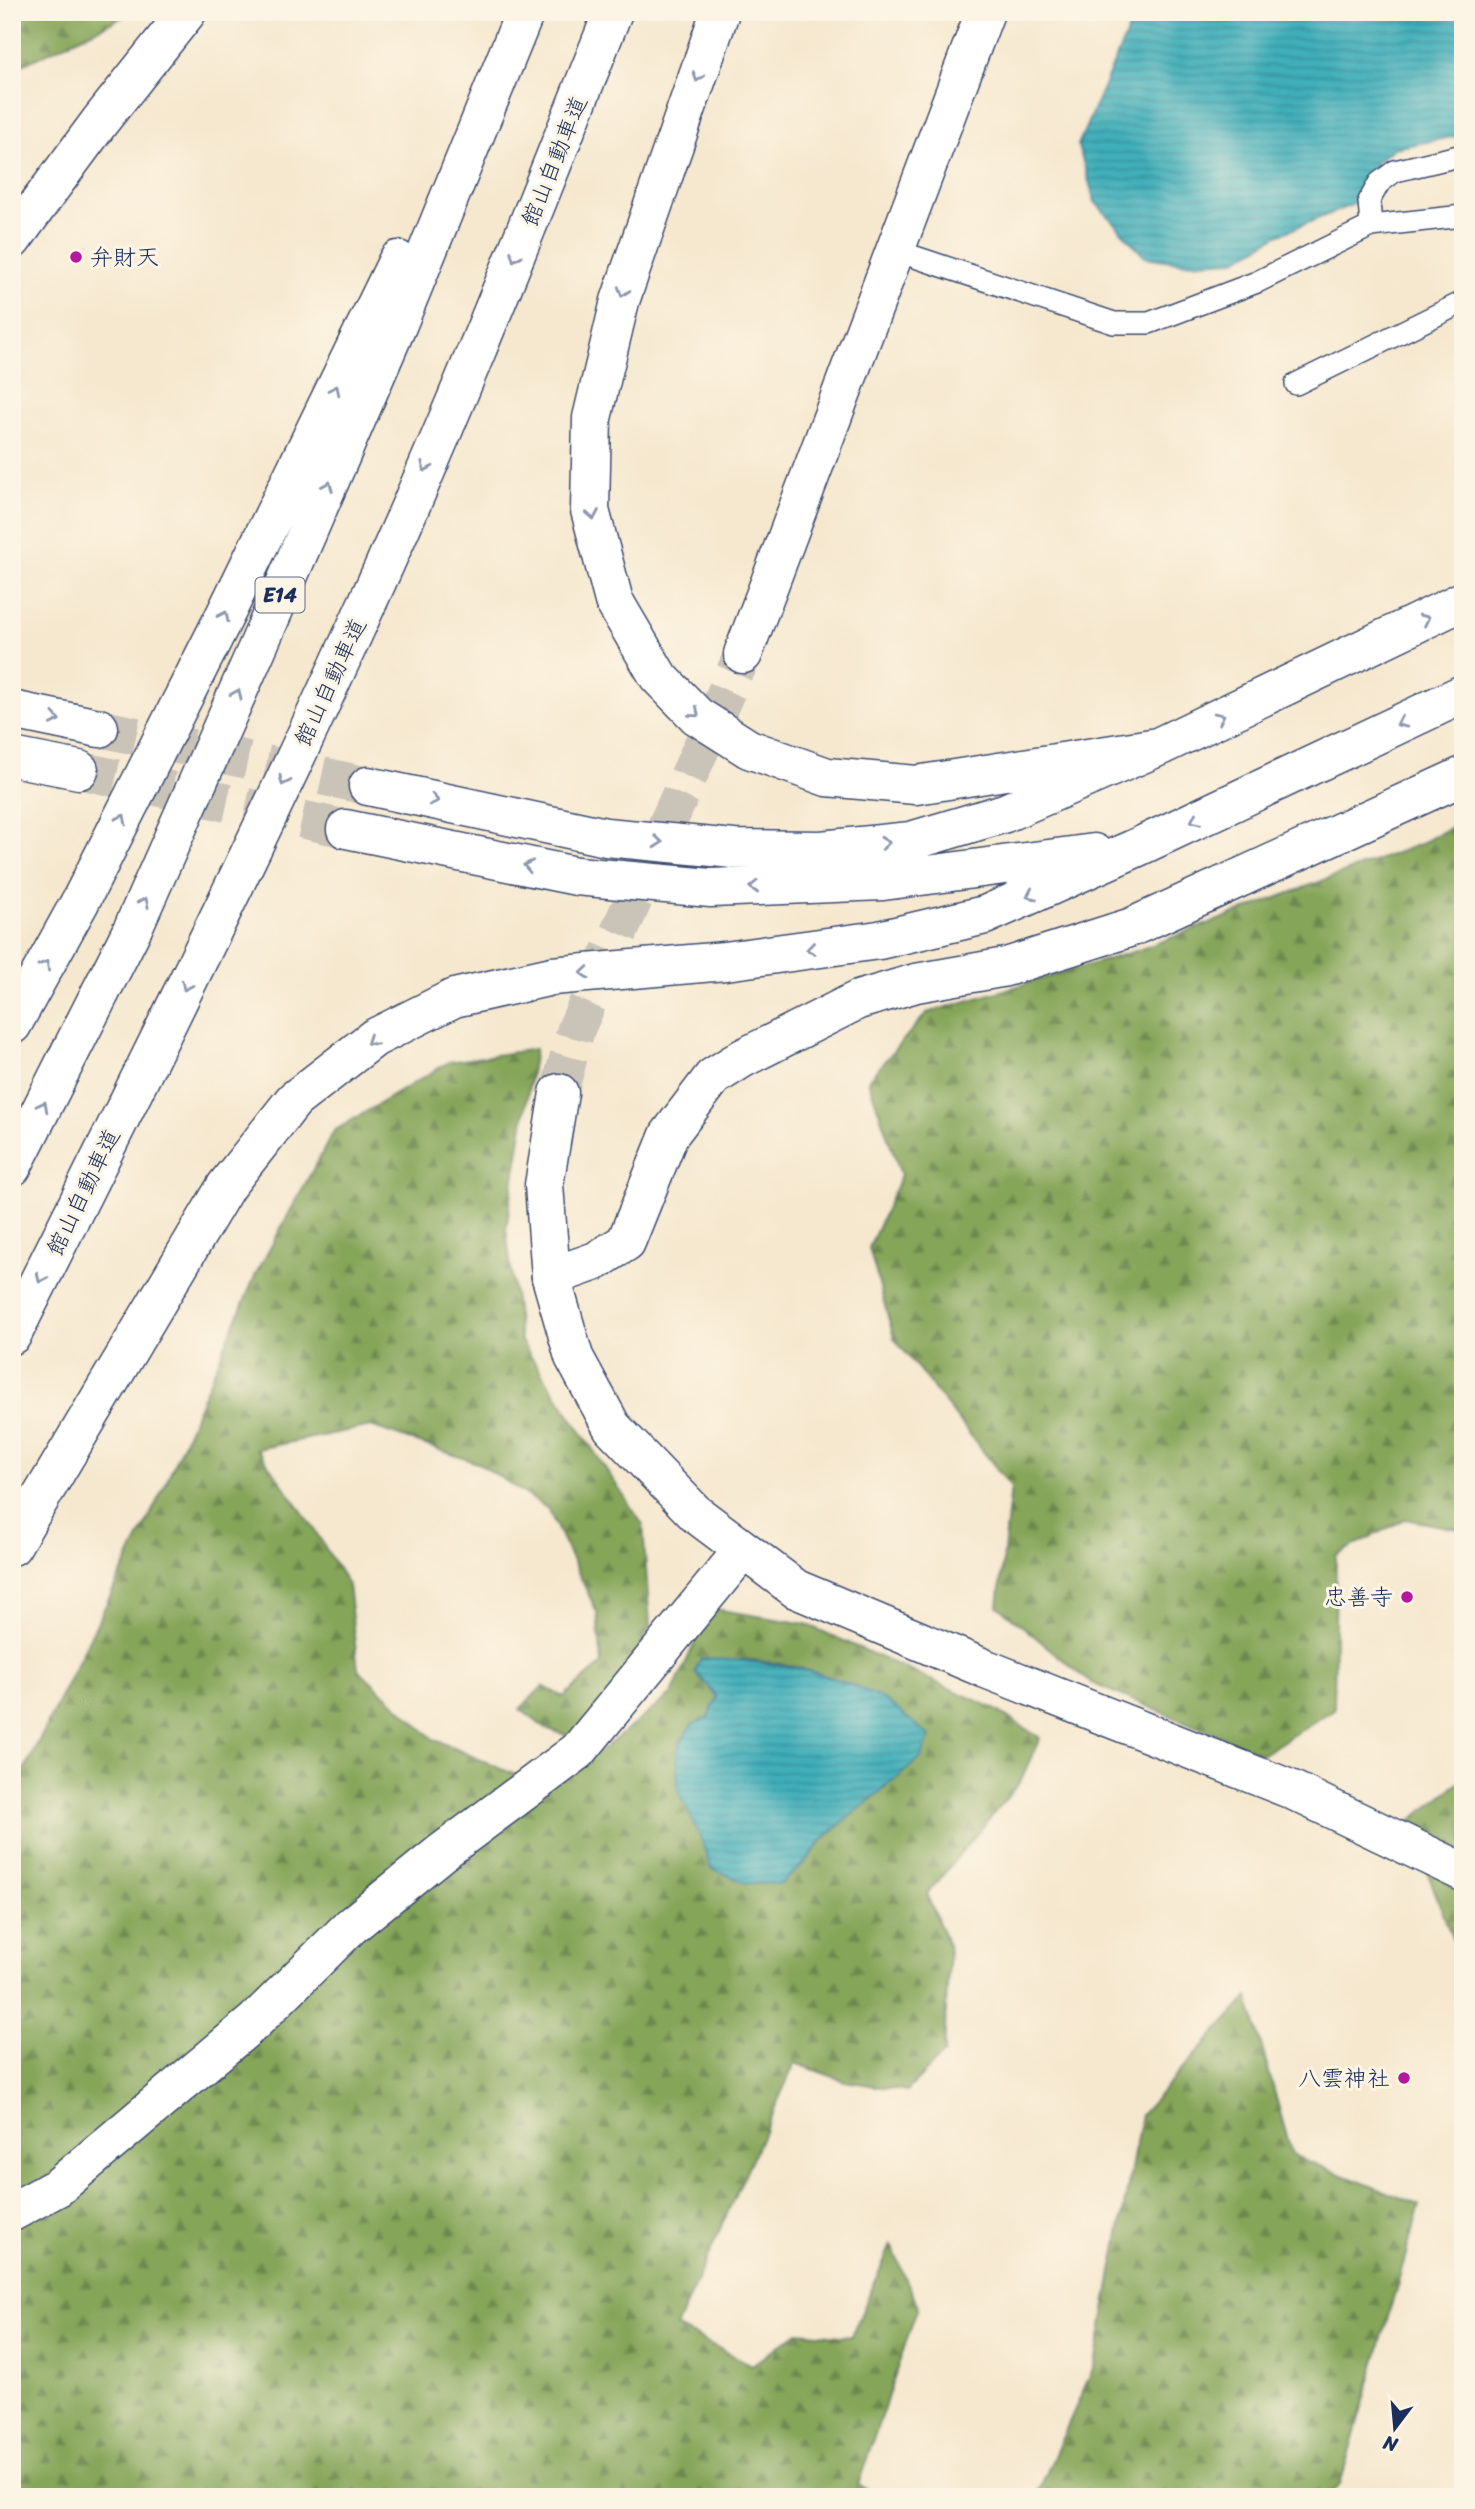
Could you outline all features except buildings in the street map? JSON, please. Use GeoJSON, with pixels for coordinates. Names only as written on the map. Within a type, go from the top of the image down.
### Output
{"type":"FeatureCollection","features":[{"type":"Feature","properties":{"kind":"main road"},"geometry":{"type":"LineString","coordinates":[[12,240],[101,120],[187,12]]}},
{"type":"Feature","properties":{"kind":"main road"},"geometry":{"type":"LineString","coordinates":[[12,1025],[80,902],[225,615],[517,12]]}},
{"type":"Feature","properties":{"kind":"main road","name":"E14"},"geometry":{"type":"LineString","coordinates":[[12,1167],[133,928],[402,314],[525,12]]}},
{"type":"Feature","properties":{"kind":"main road","name":"館山自動車道"},"geometry":{"type":"LineString","coordinates":[[12,1335],[194,970],[355,631],[486,329],[613,12]]}},
{"type":"Feature","properties":{"kind":"main road"},"geometry":{"type":"LineString","coordinates":[[720,12],[620,301],[592,418],[590,510],[614,601],[659,676],[697,716],[749,749],[827,777],[916,785],[1158,747]]}},
{"type":"Feature","properties":{"kind":"main road"},"geometry":{"type":"LineString","coordinates":[[743,654],[985,12]]}},
{"type":"Feature","properties":{"kind":"main road"},"geometry":{"type":"LineString","coordinates":[[368,786],[606,838],[734,849],[821,850],[911,841],[1005,813],[1158,747],[1463,601]]}},
{"type":"Feature","properties":{"kind":"main road"},"geometry":{"type":"LineString","coordinates":[[12,1546],[226,1186],[294,1100],[374,1038],[454,998],[552,976],[725,961],[879,940],[985,915],[1138,847],[1463,694]]}},
{"type":"Feature","properties":{"kind":"main road"},"geometry":{"type":"LineString","coordinates":[[12,710],[99,728]]}},
{"type":"Feature","properties":{"kind":"main road"},"geometry":{"type":"LineString","coordinates":[[12,757],[79,770]]}},
{"type":"Feature","properties":{"kind":"main road"},"geometry":{"type":"LineString","coordinates":[[551,1276],[596,1261],[626,1242],[669,1135],[713,1077],[765,1046],[859,1000],[916,983],[1006,967],[1132,927],[1463,776]]}},
{"type":"Feature","properties":{"kind":"main road"},"geometry":{"type":"LineString","coordinates":[[346,829],[576,876],[711,888],[883,881],[1138,847]]}},
{"type":"Feature","properties":{"kind":"main road"},"geometry":{"type":"LineString","coordinates":[[559,1093],[544,1185],[551,1276],[574,1357],[612,1427],[696,1514],[796,1590],[1290,1789],[1463,1872]]}},
{"type":"Feature","properties":{"kind":"main road"},"geometry":{"type":"LineString","coordinates":[[12,2211],[58,2187],[255,2021],[351,1926],[441,1853],[578,1751],[744,1550]]}},
{"type":"Feature","properties":{"kind":"lane"},"geometry":{"type":"LineString","coordinates":[[1371,226],[1369,201],[1379,183],[1395,171],[1463,155]]}},
{"type":"Feature","properties":{"kind":"lane"},"geometry":{"type":"LineString","coordinates":[[894,250],[1114,323],[1149,323],[1256,282],[1371,226],[1463,216]]}},
{"type":"Feature","properties":{"kind":"lane"},"geometry":{"type":"LineString","coordinates":[[1296,384],[1463,302]]}},
{"type":"Feature","properties":{"kind":"green space"},"geometry":{"type":"Polygon","coordinates":[[[12,12],[133,12],[12,70],[12,12]]]}},
{"type":"Feature","properties":{"kind":"green space"},"geometry":{"type":"Polygon","coordinates":[[[1463,821],[1463,1530],[1405,1519],[1336,1555],[1334,1709],[1263,1754],[1091,1683],[998,1606],[1011,1487],[894,1338],[869,1248],[901,1175],[868,1080],[927,1013],[1136,951],[1420,844],[1463,821]]]}},
{"type":"Feature","properties":{"kind":"green space"},"geometry":{"type":"Polygon","coordinates":[[[535,1049],[506,1229],[520,1340],[643,1525],[650,1626],[625,1681],[575,1738],[545,1728],[520,1709],[543,1686],[563,1697],[602,1664],[597,1612],[548,1509],[480,1464],[371,1426],[257,1449],[311,1524],[348,1585],[358,1669],[433,1739],[527,1780],[603,1749],[672,1694],[710,1608],[806,1624],[993,1708],[1040,1738],[1020,1782],[927,1894],[949,1948],[944,2053],[907,2091],[845,2081],[795,2063],[676,2327],[752,2365],[798,2332],[851,2337],[891,2245],[918,2306],[858,2485],[881,2497],[12,2497],[12,1785],[27,1765],[166,1483],[256,1274],[334,1131],[449,1062],[535,1049]],[[742,1659],[695,1671],[717,1697],[708,1718],[691,1725],[702,1841],[711,1868],[781,1884],[804,1863],[826,1836],[921,1758],[833,1678],[790,1665],[742,1659]]]}},
{"type":"Feature","properties":{"kind":"green space"},"geometry":{"type":"Polygon","coordinates":[[[1463,1779],[1463,1967],[1409,1822],[1463,1779]]]}},
{"type":"Feature","properties":{"kind":"green space"},"geometry":{"type":"Polygon","coordinates":[[[1248,1997],[1292,2155],[1420,2205],[1340,2485],[1326,2497],[1036,2497],[1095,2364],[1141,2115],[1248,1997]]]}},
{"type":"Feature","properties":{"kind":"water"},"geometry":{"type":"Polygon","coordinates":[[[1136,12],[1463,12],[1463,135],[1394,148],[1377,162],[1354,204],[1278,235],[1236,260],[1185,263],[1145,257],[1095,202],[1078,145],[1136,12]]]}},
{"type":"Feature","properties":{"kind":"water"},"geometry":{"type":"Polygon","coordinates":[[[701,1659],[770,1663],[836,1679],[885,1701],[930,1736],[921,1758],[826,1836],[804,1863],[781,1884],[745,1883],[711,1868],[702,1841],[678,1789],[677,1750],[691,1725],[708,1718],[717,1697],[695,1671],[701,1659]]]}},
{"type":"Feature","properties":{"kind":"tunnel"},"geometry":{"type":"LineString","coordinates":[[559,1093],[576,1029],[743,654]]}},
{"type":"Feature","properties":{"kind":"tunnel"},"geometry":{"type":"LineString","coordinates":[[99,728],[368,786]]}},
{"type":"Feature","properties":{"kind":"tunnel"},"geometry":{"type":"LineString","coordinates":[[79,770],[346,829]]}},
{"type":"Feature","properties":{"kind":"place","name":"弁財天"},"geometry":{"type":"Point","coordinates":[76,257]}},
{"type":"Feature","properties":{"kind":"place","name":"忠善寺"},"geometry":{"type":"Point","coordinates":[1407,1597]}},
{"type":"Feature","properties":{"kind":"place","name":"八雲神社"},"geometry":{"type":"Point","coordinates":[1404,2078]}}]}
